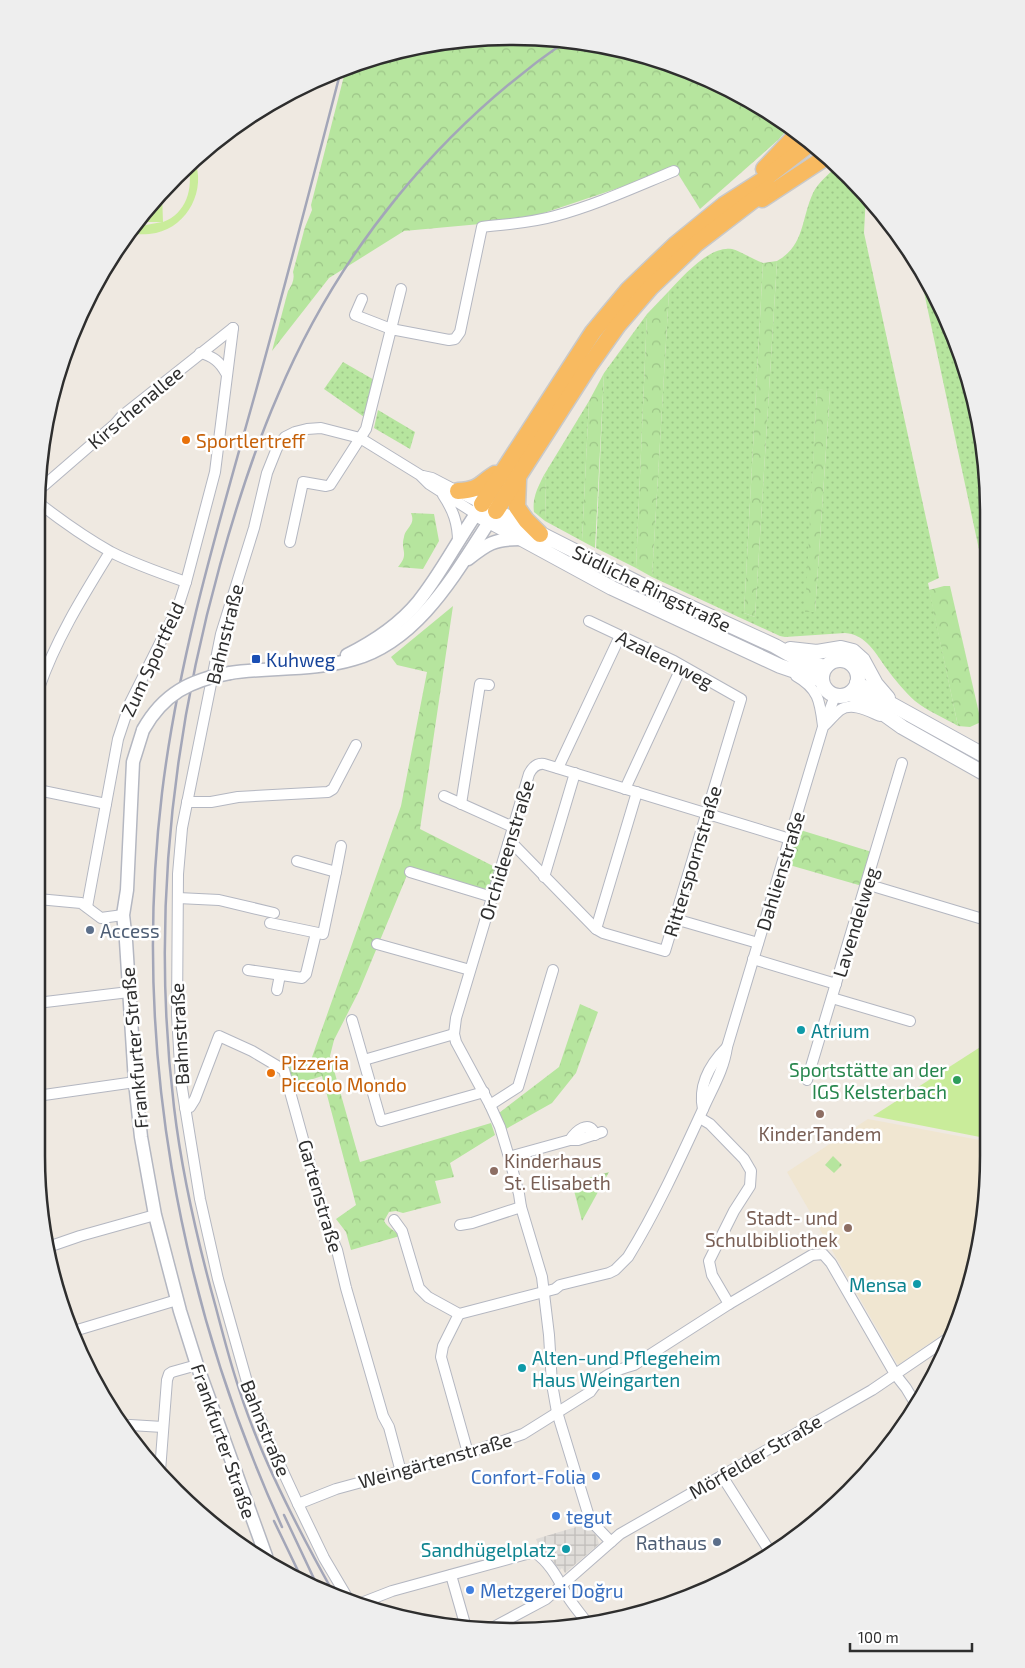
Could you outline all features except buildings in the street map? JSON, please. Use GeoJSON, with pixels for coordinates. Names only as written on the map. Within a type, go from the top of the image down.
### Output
{"type":"FeatureCollection","features":[{"type":"Feature","properties":{"kind":"highway"},"geometry":{"type":"LineString","coordinates":[[713,222],[793,139]]}},
{"type":"Feature","properties":{"kind":"highway"},"geometry":{"type":"LineString","coordinates":[[486,513],[511,473],[618,325],[650,288],[696,244],[724,205],[763,180],[805,148]]}},
{"type":"Feature","properties":{"kind":"highway"},"geometry":{"type":"LineString","coordinates":[[713,222],[812,154]]}},
{"type":"Feature","properties":{"kind":"highway"},"geometry":{"type":"LineString","coordinates":[[713,222],[820,160]]}},
{"type":"Feature","properties":{"kind":"highway"},"geometry":{"type":"LineString","coordinates":[[458,491],[473,490],[489,478],[511,473]]}},
{"type":"Feature","properties":{"kind":"highway"},"geometry":{"type":"LineString","coordinates":[[511,473],[517,507],[526,520],[540,534]]}},
{"type":"Feature","properties":{"kind":"main road","name":"Südliche Ringstraße"},"geometry":{"type":"LineString","coordinates":[[486,513],[540,534],[638,583],[774,646],[791,656],[825,667],[837,660],[848,662],[856,670],[858,677],[853,689]]}},
{"type":"Feature","properties":{"kind":"main road","name":"Südliche Ringstraße"},"geometry":{"type":"LineString","coordinates":[[486,513],[520,539],[612,588],[780,666],[821,680],[824,688],[835,696]]}},
{"type":"Feature","properties":{"kind":"main road"},"geometry":{"type":"LineString","coordinates":[[774,646],[803,652],[842,648],[853,651],[863,660],[876,684],[893,705]]}},
{"type":"Feature","properties":{"kind":"main road"},"geometry":{"type":"LineString","coordinates":[[821,680],[825,667]]}},
{"type":"Feature","properties":{"kind":"main road"},"geometry":{"type":"LineString","coordinates":[[853,689],[893,705],[980,753]]}},
{"type":"Feature","properties":{"kind":"main road"},"geometry":{"type":"LineString","coordinates":[[835,696],[842,696],[853,689]]}},
{"type":"Feature","properties":{"kind":"main road"},"geometry":{"type":"LineString","coordinates":[[853,689],[863,699],[902,728],[980,772]]}},
{"type":"Feature","properties":{"kind":"street"},"geometry":{"type":"LineString","coordinates":[[362,300],[355,315],[390,329],[449,340],[455,339],[460,332],[482,227],[524,223],[555,216],[595,203],[674,171]]}},
{"type":"Feature","properties":{"kind":"street"},"geometry":{"type":"LineString","coordinates":[[290,542],[304,482],[330,485],[360,438],[369,420],[401,289]]}},
{"type":"Feature","properties":{"kind":"street","name":"Kirschenallee"},"geometry":{"type":"LineString","coordinates":[[46,483],[122,416],[233,328]]}},
{"type":"Feature","properties":{"kind":"street","name":"Zum Sportfeld"},"geometry":{"type":"LineString","coordinates":[[87,907],[123,721],[142,677],[178,607],[215,472],[233,328]]}},
{"type":"Feature","properties":{"kind":"street"},"geometry":{"type":"LineString","coordinates":[[200,353],[216,360],[221,364],[226,373]]}},
{"type":"Feature","properties":{"kind":"street","name":"Bahnstraße"},"geometry":{"type":"LineString","coordinates":[[343,1591],[324,1558],[298,1504],[251,1396],[217,1275],[200,1199],[181,1082],[177,1015],[178,898],[182,828],[207,702],[222,634],[254,528],[267,472],[277,448],[285,437],[295,432],[307,428],[320,428],[360,438]]}},
{"type":"Feature","properties":{"kind":"street"},"geometry":{"type":"LineString","coordinates":[[360,438],[420,475],[441,492],[486,513]]}},
{"type":"Feature","properties":{"kind":"street"},"geometry":{"type":"LineString","coordinates":[[420,475],[432,478],[458,491],[486,513]]}},
{"type":"Feature","properties":{"kind":"street"},"geometry":{"type":"LineString","coordinates":[[441,492],[456,522],[458,542]]}},
{"type":"Feature","properties":{"kind":"street"},"geometry":{"type":"LineString","coordinates":[[45,508],[110,552],[140,566],[186,582]]}},
{"type":"Feature","properties":{"kind":"street"},"geometry":{"type":"LineString","coordinates":[[323,664],[361,648],[407,614],[419,601],[458,542],[486,513]]}},
{"type":"Feature","properties":{"kind":"street","name":"Frankfurter Straße"},"geometry":{"type":"LineString","coordinates":[[264,1551],[197,1365],[177,1300],[155,1215],[143,1146],[135,1082],[123,915],[128,881],[133,762],[138,740],[156,710],[173,694],[204,679],[230,673],[299,667],[354,659],[367,655],[402,634],[430,606],[458,567],[486,513]]}},
{"type":"Feature","properties":{"kind":"street"},"geometry":{"type":"LineString","coordinates":[[458,567],[491,542],[520,539]]}},
{"type":"Feature","properties":{"kind":"street"},"geometry":{"type":"LineString","coordinates":[[45,673],[61,634],[110,552]]}},
{"type":"Feature","properties":{"kind":"street","name":"Azaleenweg"},"geometry":{"type":"LineString","coordinates":[[589,620],[674,661],[741,698]]}},
{"type":"Feature","properties":{"kind":"street"},"geometry":{"type":"LineString","coordinates":[[558,768],[620,636]]}},
{"type":"Feature","properties":{"kind":"street"},"geometry":{"type":"LineString","coordinates":[[625,789],[682,666]]}},
{"type":"Feature","properties":{"kind":"street","name":"Südliche Ringstraße"},"geometry":{"type":"LineString","coordinates":[[780,666],[804,680],[816,693],[820,702],[823,727]]}},
{"type":"Feature","properties":{"kind":"street"},"geometry":{"type":"LineString","coordinates":[[461,804],[480,684],[489,685]]}},
{"type":"Feature","properties":{"kind":"street","name":"Dahlienstraße"},"geometry":{"type":"LineString","coordinates":[[459,1314],[609,1273],[615,1270],[628,1257],[702,1114],[721,1072],[823,727],[835,696]]}},
{"type":"Feature","properties":{"kind":"street","name":"Ritterspornstraße"},"geometry":{"type":"LineString","coordinates":[[508,844],[515,846],[596,929],[602,933],[665,951],[741,698]]}},
{"type":"Feature","properties":{"kind":"street"},"geometry":{"type":"LineString","coordinates":[[823,727],[840,710],[848,707],[869,711],[902,728]]}},
{"type":"Feature","properties":{"kind":"street"},"geometry":{"type":"LineString","coordinates":[[187,802],[211,802],[238,797],[328,792],[334,789],[356,745]]}},
{"type":"Feature","properties":{"kind":"street","name":"Lavendelweg"},"geometry":{"type":"LineString","coordinates":[[808,1080],[902,763]]}},
{"type":"Feature","properties":{"kind":"street","name":"Orchideenstraße"},"geometry":{"type":"LineString","coordinates":[[454,1034],[456,1018],[470,970],[531,770],[541,764],[790,839]]}},
{"type":"Feature","properties":{"kind":"street"},"geometry":{"type":"LineString","coordinates":[[544,877],[575,773]]}},
{"type":"Feature","properties":{"kind":"street"},"geometry":{"type":"LineString","coordinates":[[45,791],[106,804]]}},
{"type":"Feature","properties":{"kind":"street"},"geometry":{"type":"LineString","coordinates":[[596,929],[637,792]]}},
{"type":"Feature","properties":{"kind":"street"},"geometry":{"type":"LineString","coordinates":[[444,796],[513,827]]}},
{"type":"Feature","properties":{"kind":"street"},"geometry":{"type":"LineString","coordinates":[[270,923],[324,934],[341,846]]}},
{"type":"Feature","properties":{"kind":"street"},"geometry":{"type":"LineString","coordinates":[[297,862],[336,872]]}},
{"type":"Feature","properties":{"kind":"street"},"geometry":{"type":"LineString","coordinates":[[410,872],[492,896]]}},
{"type":"Feature","properties":{"kind":"street"},"geometry":{"type":"LineString","coordinates":[[866,884],[980,918]]}},
{"type":"Feature","properties":{"kind":"street"},"geometry":{"type":"LineString","coordinates":[[178,898],[219,900],[274,913]]}},
{"type":"Feature","properties":{"kind":"street"},"geometry":{"type":"LineString","coordinates":[[45,899],[75,902],[87,907],[101,918],[123,915]]}},
{"type":"Feature","properties":{"kind":"street"},"geometry":{"type":"LineString","coordinates":[[674,919],[758,943]]}},
{"type":"Feature","properties":{"kind":"street"},"geometry":{"type":"LineString","coordinates":[[248,970],[302,978],[306,974],[316,933]]}},
{"type":"Feature","properties":{"kind":"street"},"geometry":{"type":"LineString","coordinates":[[377,944],[470,970]]}},
{"type":"Feature","properties":{"kind":"street"},"geometry":{"type":"LineString","coordinates":[[753,959],[836,984]]}},
{"type":"Feature","properties":{"kind":"street"},"geometry":{"type":"LineString","coordinates":[[490,1106],[518,1087],[553,970]]}},
{"type":"Feature","properties":{"kind":"street"},"geometry":{"type":"LineString","coordinates":[[277,990],[280,975]]}},
{"type":"Feature","properties":{"kind":"street"},"geometry":{"type":"LineString","coordinates":[[45,1002],[129,992]]}},
{"type":"Feature","properties":{"kind":"street"},"geometry":{"type":"LineString","coordinates":[[832,998],[910,1021]]}},
{"type":"Feature","properties":{"kind":"street"},"geometry":{"type":"LineString","coordinates":[[352,1020],[381,1121],[484,1092]]}},
{"type":"Feature","properties":{"kind":"street"},"geometry":{"type":"LineString","coordinates":[[364,1060],[454,1034],[456,1042],[484,1092],[500,1127],[519,1194],[520,1207],[542,1277],[552,1384],[557,1412],[590,1520],[611,1542]]}},
{"type":"Feature","properties":{"kind":"street","name":"Gartenstraße"},"geometry":{"type":"LineString","coordinates":[[185,1108],[190,1107],[195,1099],[218,1036],[284,1070],[327,1226],[337,1250],[351,1306],[383,1416],[389,1427],[400,1472]]}},
{"type":"Feature","properties":{"kind":"street"},"geometry":{"type":"LineString","coordinates":[[45,1095],[135,1082]]}},
{"type":"Feature","properties":{"kind":"street"},"geometry":{"type":"LineString","coordinates":[[702,1114],[744,1159],[749,1166],[751,1175],[750,1186],[734,1211],[709,1261],[712,1275],[729,1304]]}},
{"type":"Feature","properties":{"kind":"street"},"geometry":{"type":"LineString","coordinates":[[509,1157],[570,1140],[575,1133],[584,1127],[590,1127],[599,1134]]}},
{"type":"Feature","properties":{"kind":"street"},"geometry":{"type":"LineString","coordinates":[[460,1225],[472,1223],[520,1207]]}},
{"type":"Feature","properties":{"kind":"street"},"geometry":{"type":"LineString","coordinates":[[54,1245],[155,1215]]}},
{"type":"Feature","properties":{"kind":"street"},"geometry":{"type":"LineString","coordinates":[[394,1220],[402,1231],[419,1288],[428,1297],[459,1314],[443,1346],[441,1356],[468,1453]]}},
{"type":"Feature","properties":{"kind":"street","name":"Weingärtenstraße"},"geometry":{"type":"LineString","coordinates":[[298,1504],[336,1488],[468,1453],[522,1434],[590,1392],[596,1383],[613,1372],[634,1366],[729,1304],[812,1255],[824,1254],[831,1263],[895,1374]]}},
{"type":"Feature","properties":{"kind":"street"},"geometry":{"type":"LineString","coordinates":[[79,1329],[177,1300]]}},
{"type":"Feature","properties":{"kind":"street","name":"Mörfelder Straße"},"geometry":{"type":"LineString","coordinates":[[502,1623],[546,1599],[611,1542],[659,1511],[866,1394],[940,1344]]}},
{"type":"Feature","properties":{"kind":"street"},"geometry":{"type":"LineString","coordinates":[[161,1463],[166,1380],[169,1374],[197,1365]]}},
{"type":"Feature","properties":{"kind":"street"},"geometry":{"type":"LineString","coordinates":[[895,1374],[912,1398]]}},
{"type":"Feature","properties":{"kind":"street"},"geometry":{"type":"LineString","coordinates":[[131,1425],[163,1427]]}},
{"type":"Feature","properties":{"kind":"street"},"geometry":{"type":"LineString","coordinates":[[722,1476],[767,1547]]}},
{"type":"Feature","properties":{"kind":"street"},"geometry":{"type":"LineString","coordinates":[[368,1600],[392,1591],[534,1552],[542,1558],[563,1585],[583,1617]]}},
{"type":"Feature","properties":{"kind":"street"},"geometry":{"type":"LineString","coordinates":[[452,1575],[464,1620]]}},
{"type":"Feature","properties":{"kind":"shaded area"},"geometry":{"type":"Polygon","coordinates":[[[868,1119],[980,1140],[979,1186],[971,1247],[955,1306],[944,1333],[898,1365],[787,1172],[868,1119]]]}},
{"type":"Feature","properties":{"kind":"shaded area","name":"Sandhügelplatz"},"geometry":{"type":"Polygon","coordinates":[[[586,1524],[597,1537],[599,1544],[565,1573],[539,1547],[536,1539],[586,1524]]]}},
{"type":"Feature","properties":{"kind":"green space"},"geometry":{"type":"Polygon","coordinates":[[[512,45],[543,46],[604,54],[633,61],[663,70],[719,93],[784,133],[700,209],[675,169],[523,220],[404,231],[329,278],[272,351],[288,291],[293,282],[293,272],[305,227],[312,210],[311,205],[344,77],[392,61],[451,49],[512,45]]]}},
{"type":"Feature","properties":{"kind":"green space"},"geometry":{"type":"Polygon","coordinates":[[[196,168],[198,182],[196,194],[192,205],[177,223],[156,233],[138,234],[144,225],[162,222],[147,222],[162,203],[163,222],[177,213],[183,207],[190,182],[190,174],[196,168]]]}},
{"type":"Feature","properties":{"kind":"green space"},"geometry":{"type":"Polygon","coordinates":[[[832,172],[865,206],[864,233],[939,578],[928,583],[958,726],[915,701],[897,682],[870,646],[859,637],[845,633],[780,636],[652,577],[669,291],[697,263],[706,257],[724,249],[732,249],[763,263],[744,613],[755,617],[777,261],[786,255],[798,239],[813,193],[820,182],[832,172]],[[817,389],[806,612],[815,612],[830,391],[817,389]]]}},
{"type":"Feature","properties":{"kind":"green space"},"geometry":{"type":"Polygon","coordinates":[[[777,261],[755,617],[744,613],[763,263],[777,261]]]}},
{"type":"Feature","properties":{"kind":"green space"},"geometry":{"type":"Polygon","coordinates":[[[669,291],[652,577],[636,568],[647,314],[669,291]]]}},
{"type":"Feature","properties":{"kind":"green space"},"geometry":{"type":"Polygon","coordinates":[[[924,291],[932,306],[955,362],[971,421],[979,482],[980,554],[924,291]]]}},
{"type":"Feature","properties":{"kind":"green space"},"geometry":{"type":"Polygon","coordinates":[[[647,314],[636,568],[596,548],[604,373],[647,314]]]}},
{"type":"Feature","properties":{"kind":"green space"},"geometry":{"type":"Polygon","coordinates":[[[343,362],[376,381],[367,419],[324,389],[343,362]]]}},
{"type":"Feature","properties":{"kind":"green space"},"geometry":{"type":"Polygon","coordinates":[[[604,373],[595,548],[582,541],[589,401],[604,373]]]}},
{"type":"Feature","properties":{"kind":"green space"},"geometry":{"type":"Polygon","coordinates":[[[817,389],[830,390],[815,612],[805,612],[817,389]]]}},
{"type":"Feature","properties":{"kind":"green space"},"geometry":{"type":"Polygon","coordinates":[[[589,401],[582,541],[545,521],[546,480],[544,475],[589,401]]]}},
{"type":"Feature","properties":{"kind":"green space"},"geometry":{"type":"Polygon","coordinates":[[[378,410],[415,432],[410,449],[374,428],[378,410]]]}},
{"type":"Feature","properties":{"kind":"green space"},"geometry":{"type":"Polygon","coordinates":[[[544,475],[546,480],[545,521],[534,512],[536,493],[544,475]]]}},
{"type":"Feature","properties":{"kind":"green space"},"geometry":{"type":"Polygon","coordinates":[[[411,513],[434,514],[439,541],[423,569],[398,567],[404,555],[403,542],[405,534],[412,523],[411,513]]]}},
{"type":"Feature","properties":{"kind":"green space"},"geometry":{"type":"Polygon","coordinates":[[[950,586],[980,718],[980,722],[970,727],[958,726],[929,590],[950,586]]]}},
{"type":"Feature","properties":{"kind":"green space"},"geometry":{"type":"Polygon","coordinates":[[[453,606],[420,829],[495,867],[488,890],[410,868],[359,991],[334,1040],[330,1056],[360,1162],[491,1123],[495,1135],[450,1163],[454,1177],[435,1181],[441,1203],[403,1213],[389,1212],[384,1221],[400,1236],[351,1250],[346,1232],[336,1219],[356,1205],[322,1076],[292,1086],[286,1063],[311,1060],[401,806],[427,672],[397,665],[391,657],[453,606]]]}},
{"type":"Feature","properties":{"kind":"green space"},"geometry":{"type":"Polygon","coordinates":[[[797,829],[872,852],[862,886],[786,864],[797,829]]]}},
{"type":"Feature","properties":{"kind":"green space"},"geometry":{"type":"Polygon","coordinates":[[[580,1004],[598,1012],[576,1073],[552,1103],[504,1130],[499,1113],[559,1067],[580,1004]]]}},
{"type":"Feature","properties":{"kind":"green space","name":"Sportstätte an der IGS Kelsterbach"},"geometry":{"type":"Polygon","coordinates":[[[980,1047],[980,1137],[873,1116],[980,1047]]]}},
{"type":"Feature","properties":{"kind":"green space"},"geometry":{"type":"Polygon","coordinates":[[[833,1156],[842,1165],[834,1173],[825,1165],[833,1156]]]}},
{"type":"Feature","properties":{"kind":"green space"},"geometry":{"type":"Polygon","coordinates":[[[609,1172],[582,1221],[572,1183],[609,1172]]]}},
{"type":"Feature","properties":{"kind":"railway"},"geometry":{"type":"LineString","coordinates":[[329,1585],[281,1493],[248,1416],[209,1283],[186,1183],[174,1107],[168,1039],[165,970],[170,834],[178,766],[189,698],[203,631],[232,522],[261,437],[302,342],[330,292],[362,243],[397,197],[435,154],[476,113],[558,47]]}},
{"type":"Feature","properties":{"kind":"railway"},"geometry":{"type":"LineString","coordinates":[[282,1527],[246,1440],[215,1351],[190,1260],[172,1168],[159,1075],[153,981],[154,887],[162,793],[169,744],[188,646],[212,549],[275,322],[339,79]]}},
{"type":"Feature","properties":{"kind":"railway"},"geometry":{"type":"LineString","coordinates":[[284,1515],[314,1578]]}},
{"type":"Feature","properties":{"kind":"railway"},"geometry":{"type":"LineString","coordinates":[[274,1521],[298,1570]]}},
{"type":"Feature","properties":{"kind":"place","name":"Sportlertreff"},"geometry":{"type":"Point","coordinates":[186,440]}},
{"type":"Feature","properties":{"kind":"place","name":"Kuhweg"},"geometry":{"type":"Point","coordinates":[256,659]}},
{"type":"Feature","properties":{"kind":"place","name":"Access"},"geometry":{"type":"Point","coordinates":[90,930]}},
{"type":"Feature","properties":{"kind":"place","name":"Atrium"},"geometry":{"type":"Point","coordinates":[801,1030]}},
{"type":"Feature","properties":{"kind":"place","name":"Pizzeria Piccolo Mondo"},"geometry":{"type":"Point","coordinates":[271,1073]}},
{"type":"Feature","properties":{"kind":"place","name":"Sportstätte an der IGS Kelsterbach"},"geometry":{"type":"Point","coordinates":[957,1080]}},
{"type":"Feature","properties":{"kind":"place","name":"KinderTandem"},"geometry":{"type":"Point","coordinates":[820,1114]}},
{"type":"Feature","properties":{"kind":"place","name":"Kinderhaus St. Elisabeth"},"geometry":{"type":"Point","coordinates":[494,1171]}},
{"type":"Feature","properties":{"kind":"place","name":"Stadt- und Schulbibliothek"},"geometry":{"type":"Point","coordinates":[848,1228]}},
{"type":"Feature","properties":{"kind":"place","name":"Mensa"},"geometry":{"type":"Point","coordinates":[917,1284]}},
{"type":"Feature","properties":{"kind":"place","name":"Alten-und Pflegeheim Haus Weingarten"},"geometry":{"type":"Point","coordinates":[522,1368]}},
{"type":"Feature","properties":{"kind":"place","name":"Confort-Folia"},"geometry":{"type":"Point","coordinates":[596,1476]}},
{"type":"Feature","properties":{"kind":"place","name":"tegut"},"geometry":{"type":"Point","coordinates":[556,1516]}},
{"type":"Feature","properties":{"kind":"place","name":"Rathaus"},"geometry":{"type":"Point","coordinates":[717,1542]}},
{"type":"Feature","properties":{"kind":"place","name":"Sandhügelplatz"},"geometry":{"type":"Point","coordinates":[566,1549]}},
{"type":"Feature","properties":{"kind":"place","name":"Metzgerei Doğru"},"geometry":{"type":"Point","coordinates":[470,1590]}}]}
